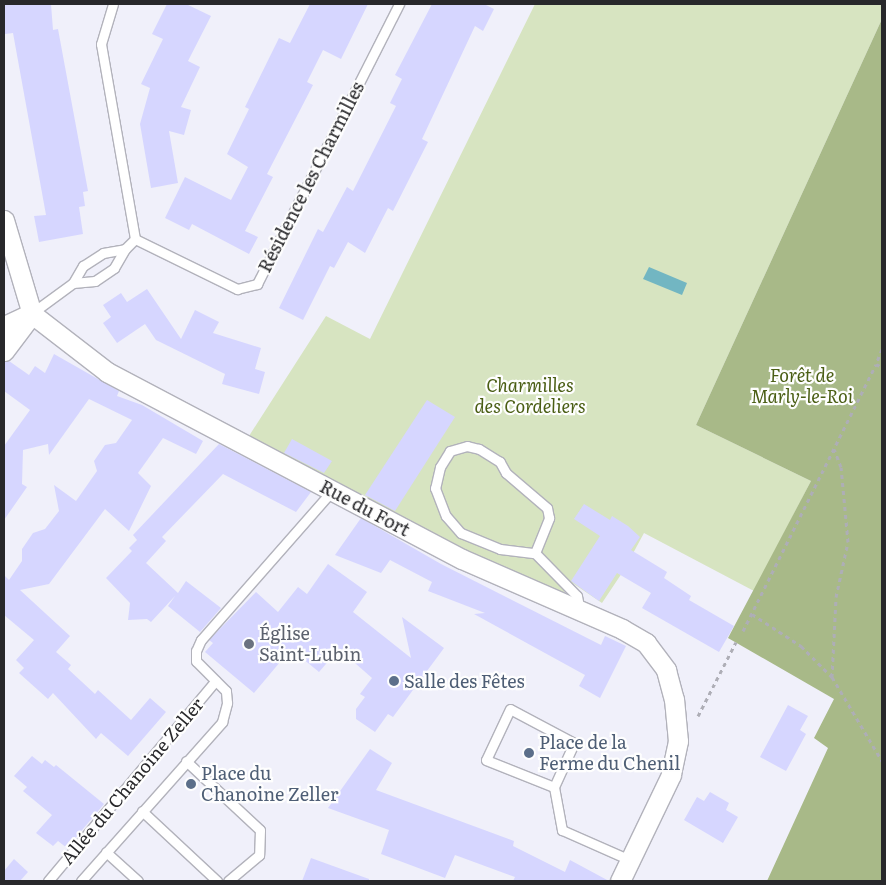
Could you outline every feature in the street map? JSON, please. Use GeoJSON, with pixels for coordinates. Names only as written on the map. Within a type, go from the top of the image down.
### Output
{"type":"FeatureCollection","features":[{"type":"Feature","properties":{"kind":"street"},"geometry":{"type":"LineString","coordinates":[[4,220],[32,314]]}},
{"type":"Feature","properties":{"kind":"street"},"geometry":{"type":"LineString","coordinates":[[4,326],[32,314]]}},
{"type":"Feature","properties":{"kind":"street"},"geometry":{"type":"LineString","coordinates":[[4,351],[32,314]]}},
{"type":"Feature","properties":{"kind":"street","name":"Rue du Fort"},"geometry":{"type":"LineString","coordinates":[[32,314],[107,372],[462,559],[580,611],[646,643],[661,663],[674,699],[678,741],[671,775],[620,881]]}},
{"type":"Feature","properties":{"kind":"lane"},"geometry":{"type":"LineString","coordinates":[[73,283],[95,281],[114,268],[125,249],[136,239],[101,44],[112,4]]}},
{"type":"Feature","properties":{"kind":"lane","name":"Résidence les Charmilles"},"geometry":{"type":"LineString","coordinates":[[136,239],[237,290],[258,284],[399,4]]}},
{"type":"Feature","properties":{"kind":"lane"},"geometry":{"type":"LineString","coordinates":[[32,314],[73,283],[83,266],[103,253],[125,249]]}},
{"type":"Feature","properties":{"kind":"lane"},"geometry":{"type":"LineString","coordinates":[[535,553],[549,518],[547,508],[506,472],[500,462],[479,449],[467,446],[450,451],[440,467],[435,488],[446,516],[462,533],[500,549],[535,553],[577,596],[580,611]]}},
{"type":"Feature","properties":{"kind":"lane"},"geometry":{"type":"LineString","coordinates":[[81,881],[222,722],[227,703],[226,691],[196,661],[196,652],[201,640],[332,491]]}},
{"type":"Feature","properties":{"kind":"lane","name":"Allée du Chanoine Zeller"},"geometry":{"type":"LineString","coordinates":[[48,881],[215,681]]}},
{"type":"Feature","properties":{"kind":"lane"},"geometry":{"type":"LineString","coordinates":[[554,787],[486,760],[510,709],[574,743],[554,787],[562,830],[630,860]]}},
{"type":"Feature","properties":{"kind":"lane"},"geometry":{"type":"LineString","coordinates":[[186,761],[260,830],[260,855],[228,881]]}},
{"type":"Feature","properties":{"kind":"lane"},"geometry":{"type":"LineString","coordinates":[[142,811],[217,881]]}},
{"type":"Feature","properties":{"kind":"lane"},"geometry":{"type":"LineString","coordinates":[[106,852],[138,881]]}},
{"type":"Feature","properties":{"kind":"path"},"geometry":{"type":"LineString","coordinates":[[742,631],[882,349]]}},
{"type":"Feature","properties":{"kind":"path"},"geometry":{"type":"LineString","coordinates":[[876,364],[882,367]]}},
{"type":"Feature","properties":{"kind":"path"},"geometry":{"type":"LineString","coordinates":[[832,677],[836,597],[848,542],[841,467],[834,449]]}},
{"type":"Feature","properties":{"kind":"path"},"geometry":{"type":"LineString","coordinates":[[752,614],[801,646],[832,677],[882,761]]}},
{"type":"Feature","properties":{"kind":"path"},"geometry":{"type":"LineString","coordinates":[[678,741],[693,725],[736,642]]}},
{"type":"Feature","properties":{"kind":"green space","name":"Charmilles des Cordeliers"},"geometry":{"type":"Polygon","coordinates":[[[535,4],[882,4],[882,19],[696,425],[811,481],[754,591],[644,533],[624,570],[602,603],[571,582],[562,595],[469,556],[249,436],[326,316],[370,339],[535,4]]]}},
{"type":"Feature","properties":{"kind":"green space","name":"Forêt de Marly-le-Roi"},"geometry":{"type":"Polygon","coordinates":[[[882,19],[882,881],[767,881],[828,748],[814,738],[834,699],[728,638],[811,481],[696,425],[882,19]]]}},
{"type":"Feature","properties":{"kind":"water"},"geometry":{"type":"Polygon","coordinates":[[[649,267],[687,283],[682,295],[643,279],[649,267]]]}},
{"type":"Feature","properties":{"kind":"building"},"geometry":{"type":"Polygon","coordinates":[[[4,4],[51,4],[53,30],[58,29],[88,191],[83,192],[85,206],[79,207],[83,234],[39,242],[34,216],[46,215],[13,33],[5,34],[4,4]]]}},
{"type":"Feature","properties":{"kind":"building"},"geometry":{"type":"Polygon","coordinates":[[[167,4],[186,4],[211,16],[188,61],[200,67],[181,107],[191,110],[184,135],[169,131],[178,183],[151,188],[140,124],[150,88],[141,84],[163,39],[152,34],[167,4]]]}},
{"type":"Feature","properties":{"kind":"building"},"geometry":{"type":"Polygon","coordinates":[[[310,4],[368,4],[341,59],[323,50],[307,82],[313,85],[267,174],[273,177],[245,231],[258,237],[249,254],[192,224],[189,230],[165,218],[185,177],[231,200],[248,167],[227,154],[249,109],[245,107],[279,38],[290,43],[310,4]]]}},
{"type":"Feature","properties":{"kind":"building"},"geometry":{"type":"Polygon","coordinates":[[[432,4],[484,4],[494,9],[483,31],[475,26],[422,139],[428,142],[393,211],[388,208],[365,253],[348,242],[334,268],[330,266],[303,320],[279,308],[318,229],[323,232],[347,187],[353,191],[396,106],[390,103],[402,79],[395,75],[432,4]]]}},
{"type":"Feature","properties":{"kind":"building"},"geometry":{"type":"Polygon","coordinates":[[[147,289],[181,339],[195,310],[219,322],[213,333],[261,348],[255,369],[265,372],[259,394],[222,384],[225,374],[156,340],[145,324],[117,343],[103,323],[111,317],[103,305],[121,293],[127,302],[147,289]]]}},
{"type":"Feature","properties":{"kind":"building"},"geometry":{"type":"Polygon","coordinates":[[[54,354],[119,391],[117,396],[142,405],[203,441],[196,454],[163,438],[138,473],[151,486],[129,531],[105,509],[49,584],[20,590],[70,636],[56,652],[71,665],[68,669],[95,694],[98,690],[131,720],[150,698],[166,712],[128,756],[101,733],[96,739],[53,693],[48,699],[19,673],[24,668],[16,660],[34,640],[4,615],[4,575],[9,580],[22,561],[22,549],[33,533],[45,529],[59,511],[54,485],[76,501],[97,471],[94,461],[105,445],[116,443],[132,420],[89,399],[49,455],[48,444],[23,450],[22,484],[27,487],[4,520],[4,446],[30,410],[4,391],[4,362],[9,361],[29,375],[35,366],[45,373],[54,354]]]}},
{"type":"Feature","properties":{"kind":"building"},"geometry":{"type":"Polygon","coordinates":[[[427,400],[455,417],[395,511],[365,495],[427,400]]]}},
{"type":"Feature","properties":{"kind":"building"},"geometry":{"type":"Polygon","coordinates":[[[292,439],[332,461],[324,473],[284,453],[292,439]]]}},
{"type":"Feature","properties":{"kind":"building"},"geometry":{"type":"Polygon","coordinates":[[[219,444],[311,492],[296,512],[223,474],[162,537],[166,541],[146,563],[178,593],[186,581],[221,608],[200,632],[168,606],[175,596],[151,622],[147,619],[128,620],[130,603],[106,578],[132,551],[129,548],[137,540],[133,535],[219,444]]]}},
{"type":"Feature","properties":{"kind":"building"},"geometry":{"type":"Polygon","coordinates":[[[584,504],[610,520],[612,516],[628,526],[640,537],[631,550],[667,572],[664,578],[691,596],[689,600],[734,626],[719,652],[642,608],[651,593],[617,573],[599,601],[571,581],[600,536],[574,519],[584,504]]]}},
{"type":"Feature","properties":{"kind":"building"},"geometry":{"type":"Polygon","coordinates":[[[361,518],[441,564],[601,645],[605,636],[626,646],[600,698],[579,686],[585,675],[474,614],[485,613],[428,591],[432,582],[390,560],[381,573],[335,555],[361,518]]]}},
{"type":"Feature","properties":{"kind":"building"},"geometry":{"type":"Polygon","coordinates":[[[328,564],[367,592],[353,612],[411,658],[402,617],[444,648],[393,717],[388,714],[375,732],[356,719],[356,709],[365,697],[360,694],[372,678],[339,649],[319,672],[291,649],[254,693],[205,652],[213,643],[209,640],[256,592],[278,612],[298,587],[307,594],[328,564]]]}},
{"type":"Feature","properties":{"kind":"building"},"geometry":{"type":"Polygon","coordinates":[[[788,705],[808,716],[800,730],[806,734],[786,771],[760,757],[788,705]]]}},
{"type":"Feature","properties":{"kind":"building"},"geometry":{"type":"Polygon","coordinates":[[[370,749],[392,763],[376,790],[514,841],[513,846],[565,872],[570,860],[609,881],[513,881],[515,877],[455,855],[445,878],[381,854],[389,830],[328,808],[370,749]]]}},
{"type":"Feature","properties":{"kind":"building"},"geometry":{"type":"Polygon","coordinates":[[[32,756],[42,764],[45,760],[54,767],[56,765],[104,804],[67,848],[58,841],[53,846],[36,833],[52,815],[23,791],[27,787],[14,776],[32,756]]]}},
{"type":"Feature","properties":{"kind":"building"},"geometry":{"type":"Polygon","coordinates":[[[710,792],[729,803],[726,810],[738,817],[723,843],[684,820],[697,797],[704,801],[710,792]]]}},
{"type":"Feature","properties":{"kind":"building"},"geometry":{"type":"Polygon","coordinates":[[[311,858],[369,879],[369,881],[302,881],[311,858]]]}},
{"type":"Feature","properties":{"kind":"building"},"geometry":{"type":"Polygon","coordinates":[[[14,859],[28,872],[20,881],[4,881],[4,871],[14,859]]]}},
{"type":"Feature","properties":{"kind":"place","name":"Église Saint-Lubin"},"geometry":{"type":"Point","coordinates":[249,644]}},
{"type":"Feature","properties":{"kind":"place","name":"Salle des Fêtes"},"geometry":{"type":"Point","coordinates":[394,681]}},
{"type":"Feature","properties":{"kind":"place","name":"Place de la Ferme du Chenil"},"geometry":{"type":"Point","coordinates":[529,753]}},
{"type":"Feature","properties":{"kind":"place","name":"Place du Chanoine Zeller"},"geometry":{"type":"Point","coordinates":[191,784]}}]}
